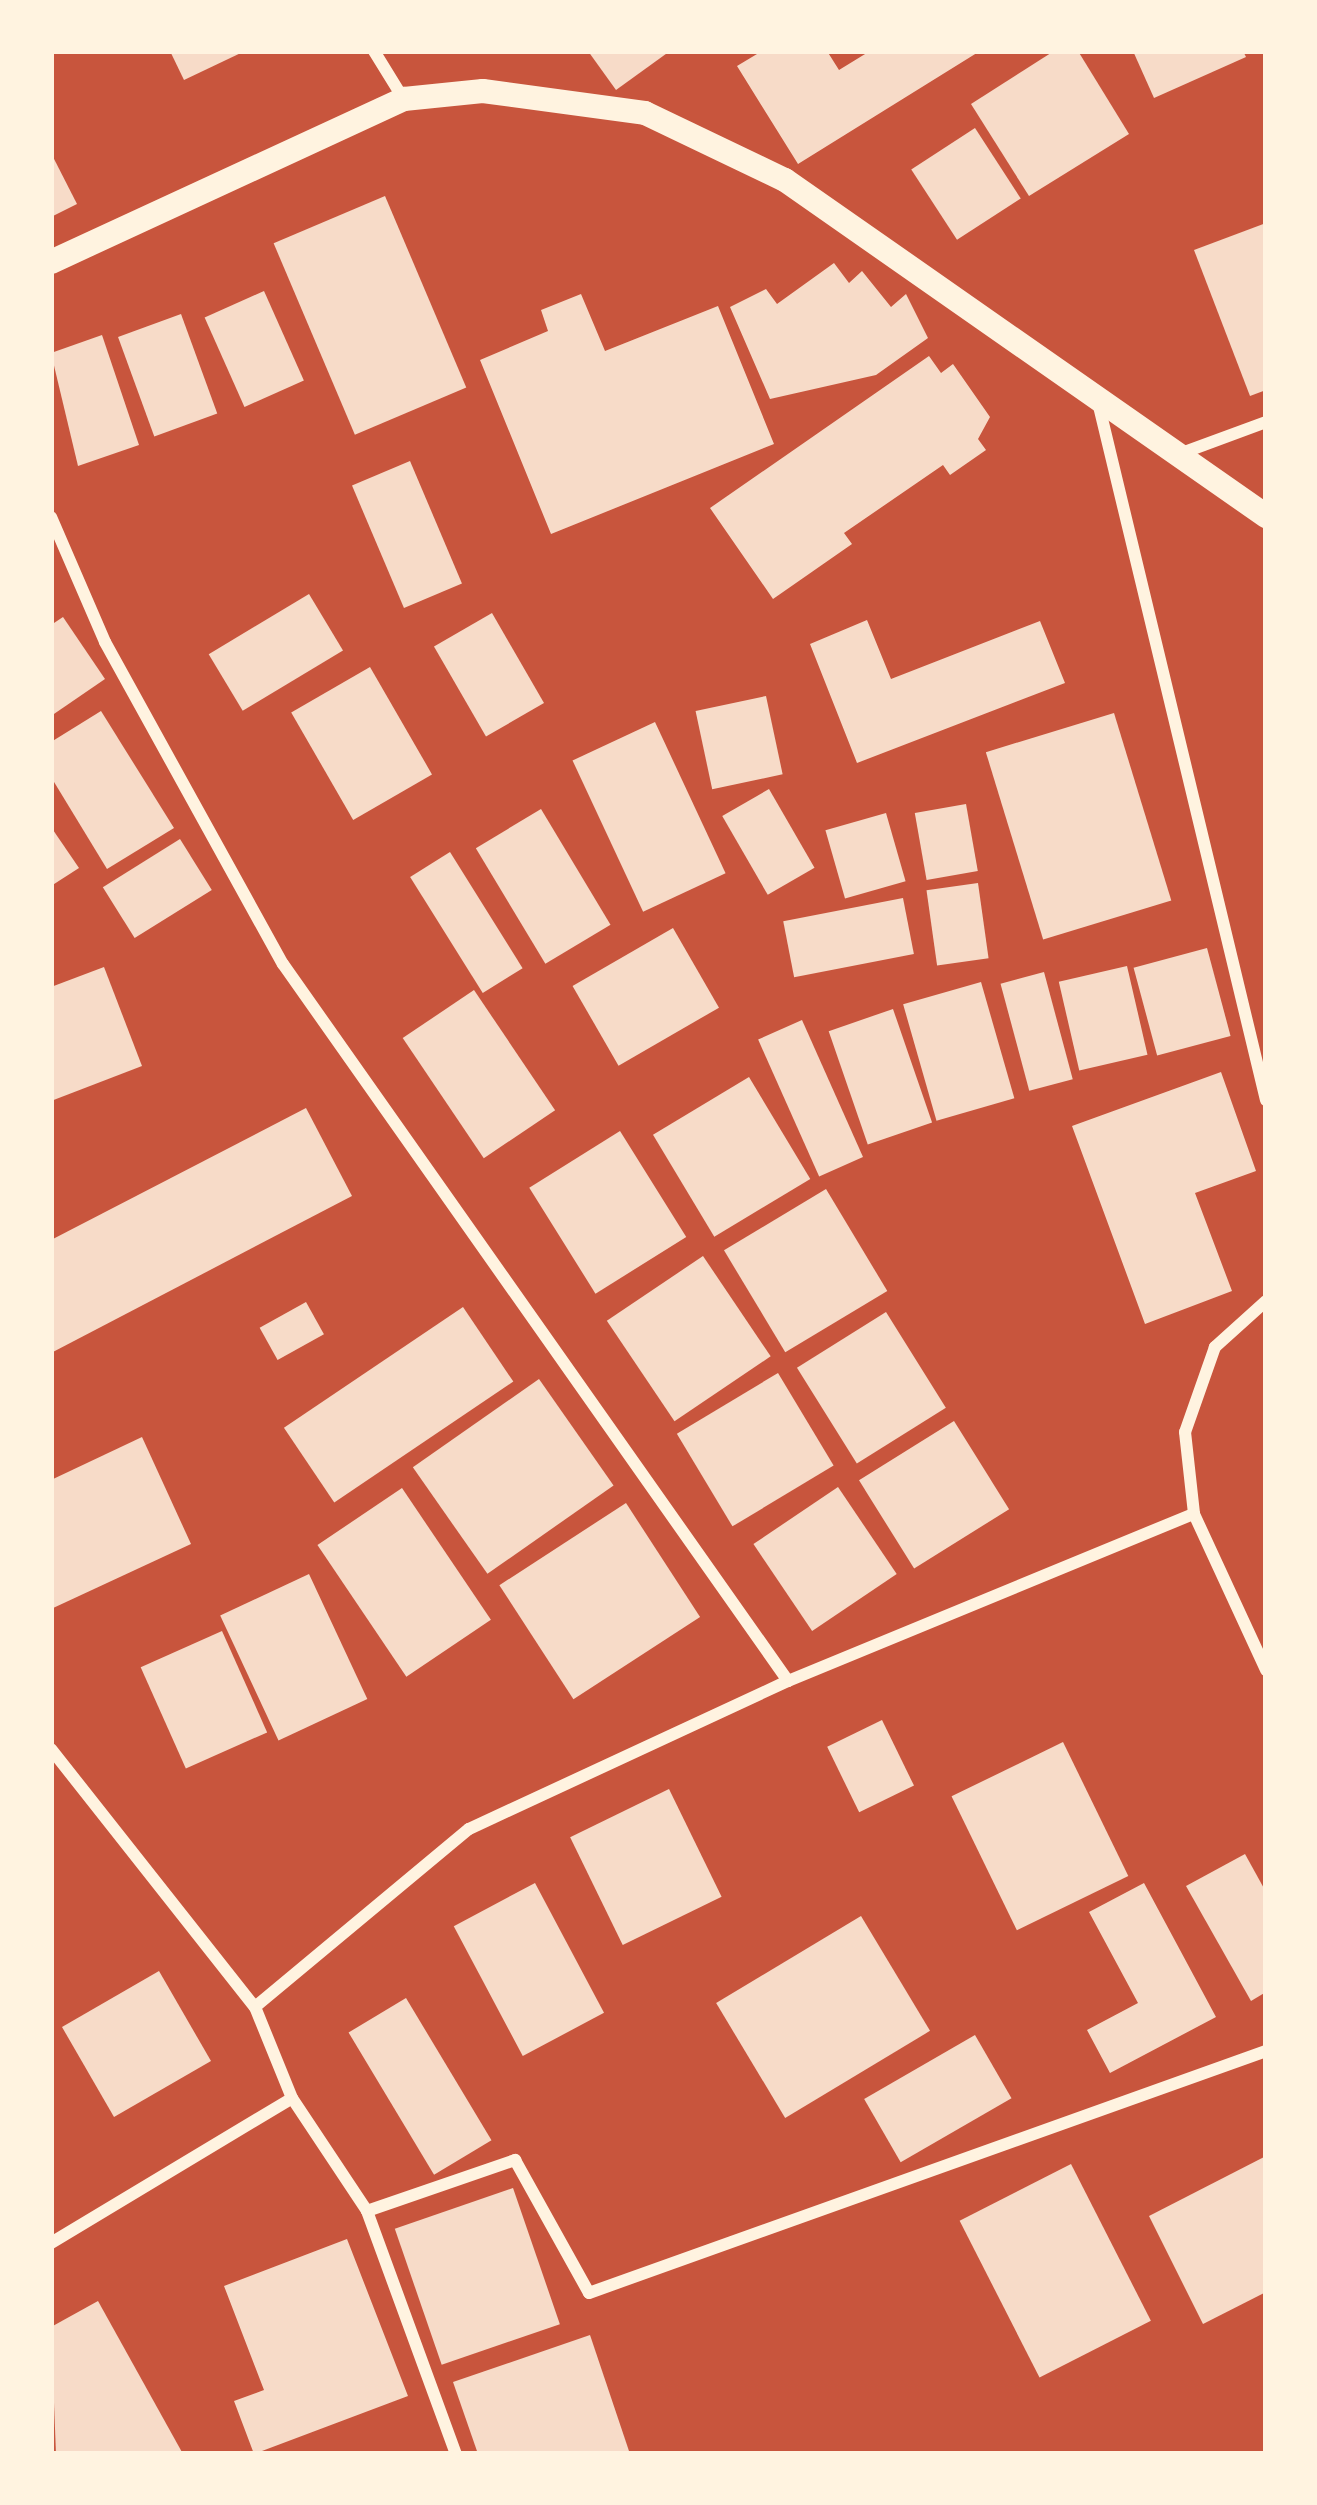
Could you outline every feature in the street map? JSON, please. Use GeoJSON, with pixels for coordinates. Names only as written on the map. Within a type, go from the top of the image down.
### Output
{"type":"FeatureCollection","features":[{"type":"Feature","properties":{"kind":"main road"},"geometry":{"type":"LineString","coordinates":[[51,262],[404,99],[483,91],[645,113],[784,180],[1182,452],[1266,516]]}},
{"type":"Feature","properties":{"kind":"street"},"geometry":{"type":"LineString","coordinates":[[374,51],[404,99]]}},
{"type":"Feature","properties":{"kind":"street"},"geometry":{"type":"LineString","coordinates":[[1096,395],[1266,1100]]}},
{"type":"Feature","properties":{"kind":"street"},"geometry":{"type":"LineString","coordinates":[[1182,452],[1266,422]]}},
{"type":"Feature","properties":{"kind":"street"},"geometry":{"type":"LineString","coordinates":[[51,517],[105,642],[283,964],[788,1681]]}},
{"type":"Feature","properties":{"kind":"street"},"geometry":{"type":"LineString","coordinates":[[1266,1301],[1215,1347],[1185,1432],[1194,1514],[1266,1670]]}},
{"type":"Feature","properties":{"kind":"street"},"geometry":{"type":"LineString","coordinates":[[255,2007],[469,1829],[788,1681],[1194,1514]]}},
{"type":"Feature","properties":{"kind":"street"},"geometry":{"type":"LineString","coordinates":[[51,1749],[255,2007],[292,2098],[367,2211],[456,2454]]}},
{"type":"Feature","properties":{"kind":"street"},"geometry":{"type":"LineString","coordinates":[[367,2211],[515,2160],[589,2293],[1266,2050]]}},
{"type":"Feature","properties":{"kind":"street"},"geometry":{"type":"LineString","coordinates":[[51,2243],[292,2098]]}},
{"type":"Feature","properties":{"kind":"building"},"geometry":{"type":"Polygon","coordinates":[[[170,51],[245,51],[184,80],[170,51]]]}},
{"type":"Feature","properties":{"kind":"building"},"geometry":{"type":"Polygon","coordinates":[[[588,51],[670,51],[616,90],[588,51]]]}},
{"type":"Feature","properties":{"kind":"building"},"geometry":{"type":"Polygon","coordinates":[[[762,51],[827,51],[839,70],[870,51],[980,51],[798,164],[737,66],[762,51]]]}},
{"type":"Feature","properties":{"kind":"building"},"geometry":{"type":"Polygon","coordinates":[[[1054,51],[1078,51],[1129,134],[1029,196],[971,104],[1054,51]]]}},
{"type":"Feature","properties":{"kind":"building"},"geometry":{"type":"Polygon","coordinates":[[[1133,51],[1243,51],[1246,57],[1154,98],[1133,51]]]}},
{"type":"Feature","properties":{"kind":"building"},"geometry":{"type":"Polygon","coordinates":[[[975,128],[1021,198],[957,240],[911,169],[975,128]]]}},
{"type":"Feature","properties":{"kind":"building"},"geometry":{"type":"Polygon","coordinates":[[[51,153],[77,204],[51,217],[51,153]]]}},
{"type":"Feature","properties":{"kind":"building"},"geometry":{"type":"Polygon","coordinates":[[[385,196],[466,387],[355,435],[274,243],[385,196]]]}},
{"type":"Feature","properties":{"kind":"building"},"geometry":{"type":"Polygon","coordinates":[[[1266,223],[1266,390],[1250,396],[1194,250],[1266,223]]]}},
{"type":"Feature","properties":{"kind":"building"},"geometry":{"type":"Polygon","coordinates":[[[834,263],[849,283],[862,271],[891,307],[906,294],[928,338],[876,375],[770,399],[730,307],[766,289],[777,304],[834,263]]]}},
{"type":"Feature","properties":{"kind":"building"},"geometry":{"type":"Polygon","coordinates":[[[264,291],[304,381],[244,407],[205,317],[264,291]]]}},
{"type":"Feature","properties":{"kind":"building"},"geometry":{"type":"Polygon","coordinates":[[[581,294],[605,351],[718,306],[774,444],[551,534],[480,360],[548,331],[541,310],[581,294]]]}},
{"type":"Feature","properties":{"kind":"building"},"geometry":{"type":"Polygon","coordinates":[[[181,314],[217,414],[154,437],[118,337],[181,314]]]}},
{"type":"Feature","properties":{"kind":"building"},"geometry":{"type":"Polygon","coordinates":[[[102,335],[139,445],[78,466],[51,353],[102,335]]]}},
{"type":"Feature","properties":{"kind":"building"},"geometry":{"type":"Polygon","coordinates":[[[929,356],[941,373],[953,364],[990,417],[978,439],[986,450],[950,475],[943,465],[844,533],[852,544],[773,599],[710,508],[929,356]]]}},
{"type":"Feature","properties":{"kind":"building"},"geometry":{"type":"Polygon","coordinates":[[[410,461],[462,583],[404,608],[352,486],[410,461]]]}},
{"type":"Feature","properties":{"kind":"building"},"geometry":{"type":"Polygon","coordinates":[[[309,594],[343,651],[243,711],[209,654],[309,594]]]}},
{"type":"Feature","properties":{"kind":"building"},"geometry":{"type":"Polygon","coordinates":[[[492,613],[544,703],[486,737],[434,646],[492,613]]]}},
{"type":"Feature","properties":{"kind":"building"},"geometry":{"type":"Polygon","coordinates":[[[63,617],[105,679],[51,716],[51,625],[63,617]]]}},
{"type":"Feature","properties":{"kind":"building"},"geometry":{"type":"Polygon","coordinates":[[[867,620],[891,679],[1040,621],[1065,683],[857,763],[810,644],[867,620]]]}},
{"type":"Feature","properties":{"kind":"building"},"geometry":{"type":"Polygon","coordinates":[[[370,667],[432,774],[353,820],[291,712],[370,667]]]}},
{"type":"Feature","properties":{"kind":"building"},"geometry":{"type":"Polygon","coordinates":[[[766,696],[783,774],[712,789],[696,711],[766,696]]]}},
{"type":"Feature","properties":{"kind":"building"},"geometry":{"type":"Polygon","coordinates":[[[101,711],[174,828],[107,869],[51,777],[51,742],[101,711]]]}},
{"type":"Feature","properties":{"kind":"building"},"geometry":{"type":"Polygon","coordinates":[[[1114,713],[1171,900],[1043,940],[986,752],[1114,713]]]}},
{"type":"Feature","properties":{"kind":"building"},"geometry":{"type":"Polygon","coordinates":[[[655,722],[726,873],[643,912],[573,760],[655,722]]]}},
{"type":"Feature","properties":{"kind":"building"},"geometry":{"type":"Polygon","coordinates":[[[769,789],[814,868],[768,895],[722,816],[769,789]]]}},
{"type":"Feature","properties":{"kind":"building"},"geometry":{"type":"Polygon","coordinates":[[[966,804],[978,871],[927,880],[915,813],[966,804]]]}},
{"type":"Feature","properties":{"kind":"building"},"geometry":{"type":"Polygon","coordinates":[[[541,809],[611,925],[545,964],[476,848],[541,809]]]}},
{"type":"Feature","properties":{"kind":"building"},"geometry":{"type":"Polygon","coordinates":[[[886,813],[906,881],[845,899],[825,830],[886,813]]]}},
{"type":"Feature","properties":{"kind":"building"},"geometry":{"type":"Polygon","coordinates":[[[51,827],[79,868],[51,886],[51,827]]]}},
{"type":"Feature","properties":{"kind":"building"},"geometry":{"type":"Polygon","coordinates":[[[180,839],[212,890],[135,938],[103,887],[180,839]]]}},
{"type":"Feature","properties":{"kind":"building"},"geometry":{"type":"Polygon","coordinates":[[[450,852],[523,968],[483,993],[410,877],[450,852]]]}},
{"type":"Feature","properties":{"kind":"building"},"geometry":{"type":"Polygon","coordinates":[[[978,883],[989,958],[937,965],[927,890],[978,883]]]}},
{"type":"Feature","properties":{"kind":"building"},"geometry":{"type":"Polygon","coordinates":[[[903,898],[914,954],[794,977],[783,921],[903,898]]]}},
{"type":"Feature","properties":{"kind":"building"},"geometry":{"type":"Polygon","coordinates":[[[673,928],[719,1008],[619,1066],[573,986],[673,928]]]}},
{"type":"Feature","properties":{"kind":"building"},"geometry":{"type":"Polygon","coordinates":[[[1207,948],[1231,1036],[1157,1056],[1134,968],[1207,948]]]}},
{"type":"Feature","properties":{"kind":"building"},"geometry":{"type":"Polygon","coordinates":[[[1127,966],[1147,1055],[1079,1070],[1059,982],[1127,966]]]}},
{"type":"Feature","properties":{"kind":"building"},"geometry":{"type":"Polygon","coordinates":[[[104,967],[142,1066],[51,1101],[51,987],[104,967]]]}},
{"type":"Feature","properties":{"kind":"building"},"geometry":{"type":"Polygon","coordinates":[[[1044,972],[1073,1079],[1029,1091],[1001,984],[1044,972]]]}},
{"type":"Feature","properties":{"kind":"building"},"geometry":{"type":"Polygon","coordinates":[[[981,982],[1014,1098],[936,1121],[903,1004],[981,982]]]}},
{"type":"Feature","properties":{"kind":"building"},"geometry":{"type":"Polygon","coordinates":[[[474,990],[555,1110],[484,1158],[403,1038],[474,990]]]}},
{"type":"Feature","properties":{"kind":"building"},"geometry":{"type":"Polygon","coordinates":[[[893,1009],[932,1122],[868,1145],[829,1031],[893,1009]]]}},
{"type":"Feature","properties":{"kind":"building"},"geometry":{"type":"Polygon","coordinates":[[[802,1020],[863,1157],[819,1177],[758,1040],[802,1020]]]}},
{"type":"Feature","properties":{"kind":"building"},"geometry":{"type":"Polygon","coordinates":[[[1221,1072],[1256,1171],[1195,1193],[1232,1291],[1145,1324],[1072,1126],[1221,1072]]]}},
{"type":"Feature","properties":{"kind":"building"},"geometry":{"type":"Polygon","coordinates":[[[749,1077],[810,1179],[714,1237],[653,1135],[749,1077]]]}},
{"type":"Feature","properties":{"kind":"building"},"geometry":{"type":"Polygon","coordinates":[[[306,1108],[352,1196],[51,1353],[51,1240],[306,1108]]]}},
{"type":"Feature","properties":{"kind":"building"},"geometry":{"type":"Polygon","coordinates":[[[620,1131],[686,1237],[595,1294],[529,1188],[620,1131]]]}},
{"type":"Feature","properties":{"kind":"building"},"geometry":{"type":"Polygon","coordinates":[[[826,1189],[887,1291],[785,1352],[724,1250],[826,1189]]]}},
{"type":"Feature","properties":{"kind":"building"},"geometry":{"type":"Polygon","coordinates":[[[703,1256],[771,1356],[674,1421],[607,1321],[703,1256]]]}},
{"type":"Feature","properties":{"kind":"building"},"geometry":{"type":"Polygon","coordinates":[[[306,1302],[324,1334],[278,1360],[260,1328],[306,1302]]]}},
{"type":"Feature","properties":{"kind":"building"},"geometry":{"type":"Polygon","coordinates":[[[463,1307],[513,1382],[334,1502],[284,1428],[463,1307]]]}},
{"type":"Feature","properties":{"kind":"building"},"geometry":{"type":"Polygon","coordinates":[[[886,1312],[946,1408],[857,1463],[797,1368],[886,1312]]]}},
{"type":"Feature","properties":{"kind":"building"},"geometry":{"type":"Polygon","coordinates":[[[778,1373],[834,1466],[732,1526],[677,1434],[778,1373]]]}},
{"type":"Feature","properties":{"kind":"building"},"geometry":{"type":"Polygon","coordinates":[[[539,1379],[614,1485],[487,1574],[413,1467],[539,1379]]]}},
{"type":"Feature","properties":{"kind":"building"},"geometry":{"type":"Polygon","coordinates":[[[954,1421],[1009,1509],[914,1569],[859,1480],[954,1421]]]}},
{"type":"Feature","properties":{"kind":"building"},"geometry":{"type":"Polygon","coordinates":[[[142,1437],[191,1544],[51,1609],[51,1480],[142,1437]]]}},
{"type":"Feature","properties":{"kind":"building"},"geometry":{"type":"Polygon","coordinates":[[[838,1487],[897,1574],[812,1631],[753,1544],[838,1487]]]}},
{"type":"Feature","properties":{"kind":"building"},"geometry":{"type":"Polygon","coordinates":[[[402,1488],[491,1620],[406,1677],[317,1545],[402,1488]]]}},
{"type":"Feature","properties":{"kind":"building"},"geometry":{"type":"Polygon","coordinates":[[[626,1503],[700,1617],[573,1699],[499,1585],[626,1503]]]}},
{"type":"Feature","properties":{"kind":"building"},"geometry":{"type":"Polygon","coordinates":[[[309,1574],[367,1699],[279,1740],[220,1615],[309,1574]]]}},
{"type":"Feature","properties":{"kind":"building"},"geometry":{"type":"Polygon","coordinates":[[[222,1631],[267,1732],[186,1769],[141,1667],[222,1631]]]}},
{"type":"Feature","properties":{"kind":"building"},"geometry":{"type":"Polygon","coordinates":[[[882,1720],[914,1786],[859,1812],[827,1747],[882,1720]]]}},
{"type":"Feature","properties":{"kind":"building"},"geometry":{"type":"Polygon","coordinates":[[[1063,1742],[1128,1876],[1017,1930],[952,1796],[1063,1742]]]}},
{"type":"Feature","properties":{"kind":"building"},"geometry":{"type":"Polygon","coordinates":[[[669,1789],[722,1897],[623,1945],[570,1837],[669,1789]]]}},
{"type":"Feature","properties":{"kind":"building"},"geometry":{"type":"Polygon","coordinates":[[[1245,1854],[1266,1892],[1266,1992],[1251,2001],[1186,1886],[1245,1854]]]}},
{"type":"Feature","properties":{"kind":"building"},"geometry":{"type":"Polygon","coordinates":[[[535,1883],[604,2013],[523,2056],[454,1926],[535,1883]]]}},
{"type":"Feature","properties":{"kind":"building"},"geometry":{"type":"Polygon","coordinates":[[[1144,1883],[1216,2017],[1110,2073],[1087,2030],[1138,2003],[1089,1912],[1144,1883]]]}},
{"type":"Feature","properties":{"kind":"building"},"geometry":{"type":"Polygon","coordinates":[[[861,1916],[930,2031],[785,2118],[716,2003],[861,1916]]]}},
{"type":"Feature","properties":{"kind":"building"},"geometry":{"type":"Polygon","coordinates":[[[159,1971],[211,2061],[114,2117],[62,2027],[159,1971]]]}},
{"type":"Feature","properties":{"kind":"building"},"geometry":{"type":"Polygon","coordinates":[[[406,1998],[491,2140],[434,2175],[349,2033],[406,1998]]]}},
{"type":"Feature","properties":{"kind":"building"},"geometry":{"type":"Polygon","coordinates":[[[975,2035],[1012,2098],[901,2162],[864,2099],[975,2035]]]}},
{"type":"Feature","properties":{"kind":"building"},"geometry":{"type":"Polygon","coordinates":[[[1266,2156],[1266,2292],[1203,2324],[1149,2216],[1266,2156]]]}},
{"type":"Feature","properties":{"kind":"building"},"geometry":{"type":"Polygon","coordinates":[[[1071,2164],[1151,2321],[1040,2378],[960,2221],[1071,2164]]]}},
{"type":"Feature","properties":{"kind":"building"},"geometry":{"type":"Polygon","coordinates":[[[513,2188],[560,2324],[442,2365],[395,2229],[513,2188]]]}},
{"type":"Feature","properties":{"kind":"building"},"geometry":{"type":"Polygon","coordinates":[[[347,2239],[408,2396],[254,2454],[234,2401],[264,2390],[224,2286],[347,2239]]]}},
{"type":"Feature","properties":{"kind":"building"},"geometry":{"type":"Polygon","coordinates":[[[98,2301],[183,2454],[56,2454],[51,2327],[98,2301]]]}},
{"type":"Feature","properties":{"kind":"building"},"geometry":{"type":"Polygon","coordinates":[[[590,2335],[630,2454],[478,2454],[453,2382],[590,2335]]]}}]}
